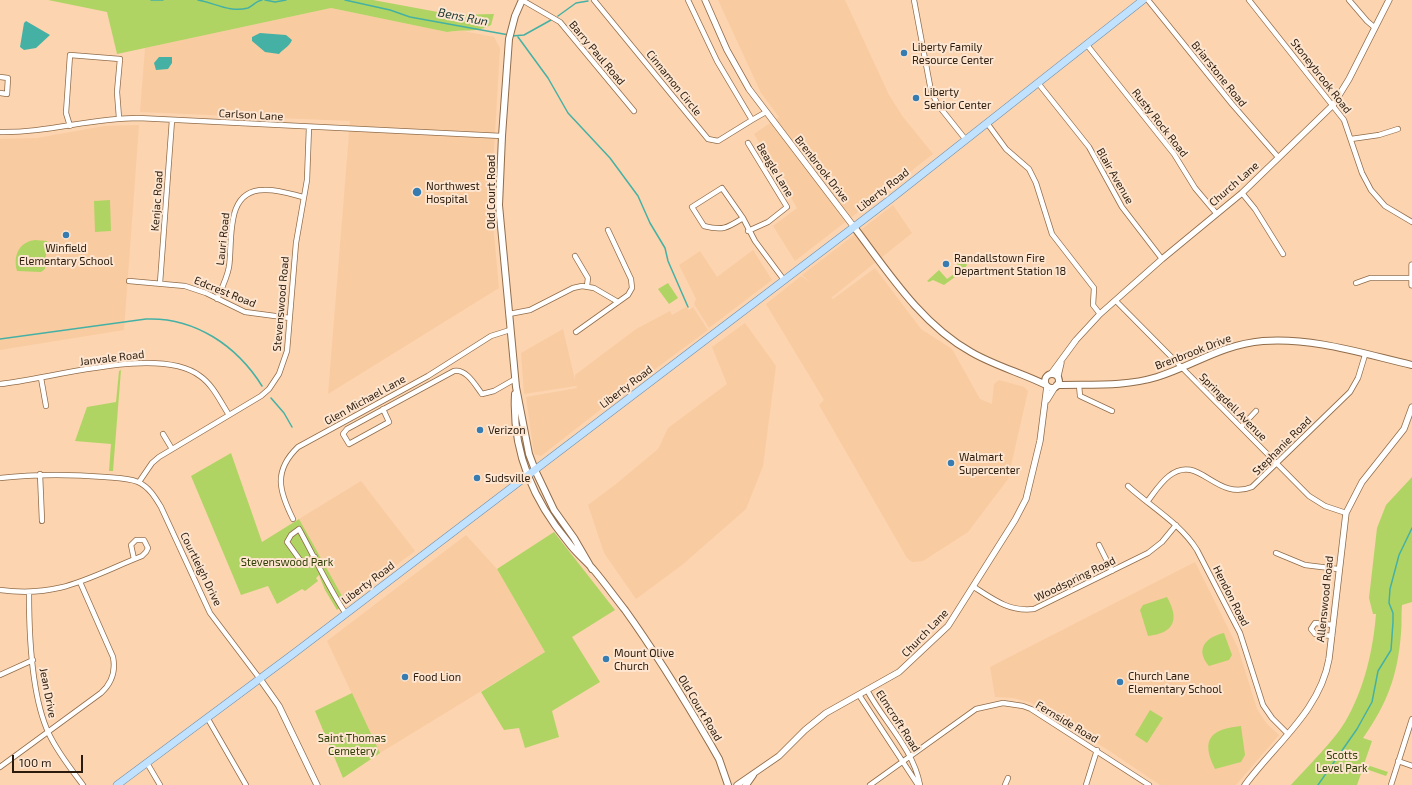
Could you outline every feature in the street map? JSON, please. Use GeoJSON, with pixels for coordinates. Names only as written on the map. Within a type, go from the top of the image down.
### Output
{"type":"FeatureCollection","features":[{"type":"Feature","properties":{"kind":"main road","name":"Old Court Road"},"geometry":{"type":"LineString","coordinates":[[522,0],[509,39],[499,205],[515,379],[529,454],[535,470],[554,510],[574,538],[592,568]]}},
{"type":"Feature","properties":{"kind":"main road","name":"Liberty Road"},"geometry":{"type":"LineString","coordinates":[[117,785],[208,719],[854,227],[1143,0]]}},
{"type":"Feature","properties":{"kind":"main road","name":"Brenbrook Drive"},"geometry":{"type":"LineString","coordinates":[[854,227],[914,305],[940,330],[962,347],[978,356],[1047,385],[1117,384],[1138,381],[1156,377],[1219,350],[1264,341],[1314,344],[1412,365]]}},
{"type":"Feature","properties":{"kind":"main road","name":"Brenbrook Drive"},"geometry":{"type":"LineString","coordinates":[[1032,378],[1049,375],[1077,385]]}},
{"type":"Feature","properties":{"kind":"main road"},"geometry":{"type":"LineString","coordinates":[[1047,385],[1049,375]]}},
{"type":"Feature","properties":{"kind":"main road"},"geometry":{"type":"LineString","coordinates":[[1056,386],[1058,377]]}},
{"type":"Feature","properties":{"kind":"main road","name":"Old Court Road"},"geometry":{"type":"LineString","coordinates":[[516,387],[514,416],[516,436],[527,476],[552,523],[568,544],[592,568],[624,608],[662,664],[719,759],[728,785]]}},
{"type":"Feature","properties":{"kind":"main road"},"geometry":{"type":"LineString","coordinates":[[746,785],[753,775]]}},
{"type":"Feature","properties":{"kind":"street","name":"Barry Paul Road"},"geometry":{"type":"LineString","coordinates":[[522,0],[560,22],[634,111]]}},
{"type":"Feature","properties":{"kind":"street","name":"Cinnamon Circle"},"geometry":{"type":"LineString","coordinates":[[594,0],[708,139],[718,141],[766,112]]}},
{"type":"Feature","properties":{"kind":"street"},"geometry":{"type":"LineString","coordinates":[[688,0],[717,61],[752,120]]}},
{"type":"Feature","properties":{"kind":"street","name":"Brenbrook Drive"},"geometry":{"type":"LineString","coordinates":[[705,0],[727,50],[749,88],[854,227]]}},
{"type":"Feature","properties":{"kind":"street"},"geometry":{"type":"LineString","coordinates":[[914,0],[931,91],[938,105],[966,140]]}},
{"type":"Feature","properties":{"kind":"street","name":"Briarstone Road"},"geometry":{"type":"LineString","coordinates":[[1148,0],[1232,104],[1278,157]]}},
{"type":"Feature","properties":{"kind":"street","name":"Stoneybrook Road"},"geometry":{"type":"LineString","coordinates":[[1249,0],[1344,120],[1362,173],[1371,190],[1385,206],[1412,222]]}},
{"type":"Feature","properties":{"kind":"street"},"geometry":{"type":"LineString","coordinates":[[1350,0],[1367,21],[1374,27]]}},
{"type":"Feature","properties":{"kind":"street","name":"Church Lane"},"geometry":{"type":"LineString","coordinates":[[1049,375],[1076,340],[1100,314],[1162,259],[1242,193],[1333,105],[1349,79],[1389,0]]}},
{"type":"Feature","properties":{"kind":"street","name":"Rusty Rock Road"},"geometry":{"type":"LineString","coordinates":[[1087,44],[1174,154],[1195,188],[1216,213]]}},
{"type":"Feature","properties":{"kind":"street"},"geometry":{"type":"LineString","coordinates":[[70,126],[66,113],[70,55],[120,59],[117,97],[118,118]]}},
{"type":"Feature","properties":{"kind":"street"},"geometry":{"type":"LineString","coordinates":[[0,77],[8,78],[7,94],[0,93]]}},
{"type":"Feature","properties":{"kind":"street","name":"Blair Avenue"},"geometry":{"type":"LineString","coordinates":[[1038,83],[1089,147],[1122,207],[1162,259]]}},
{"type":"Feature","properties":{"kind":"street","name":"Carlson Lane"},"geometry":{"type":"LineString","coordinates":[[0,132],[70,126],[118,118],[502,136]]}},
{"type":"Feature","properties":{"kind":"street","name":"Kenjac Road"},"geometry":{"type":"LineString","coordinates":[[160,283],[172,120]]}},
{"type":"Feature","properties":{"kind":"street"},"geometry":{"type":"LineString","coordinates":[[987,123],[1006,149],[1024,164],[1033,176],[1052,234],[1094,288],[1093,305],[1100,314]]}},
{"type":"Feature","properties":{"kind":"street","name":"Stevenswood Road"},"geometry":{"type":"LineString","coordinates":[[138,482],[152,463],[172,449],[261,396],[275,382],[285,359],[298,225],[308,163],[309,126]]}},
{"type":"Feature","properties":{"kind":"street"},"geometry":{"type":"LineString","coordinates":[[1351,139],[1379,135],[1398,129]]}},
{"type":"Feature","properties":{"kind":"street","name":"Beagle Lane"},"geometry":{"type":"LineString","coordinates":[[748,143],[787,207],[768,222],[748,231]]}},
{"type":"Feature","properties":{"kind":"street"},"geometry":{"type":"LineString","coordinates":[[743,218],[729,226],[717,229],[704,226],[692,207],[722,188],[743,218],[748,231],[784,280]]}},
{"type":"Feature","properties":{"kind":"street","name":"Lauri Road"},"geometry":{"type":"LineString","coordinates":[[217,298],[227,275],[233,214],[240,201],[252,193],[263,190],[303,197]]}},
{"type":"Feature","properties":{"kind":"street"},"geometry":{"type":"LineString","coordinates":[[1242,193],[1255,209],[1283,254]]}},
{"type":"Feature","properties":{"kind":"street"},"geometry":{"type":"LineString","coordinates":[[576,332],[630,292],[632,284],[608,230]]}},
{"type":"Feature","properties":{"kind":"street"},"geometry":{"type":"LineString","coordinates":[[575,256],[588,278],[587,286]]}},
{"type":"Feature","properties":{"kind":"street"},"geometry":{"type":"LineString","coordinates":[[1412,265],[1412,285]]}},
{"type":"Feature","properties":{"kind":"street"},"geometry":{"type":"LineString","coordinates":[[1356,283],[1370,278],[1411,278]]}},
{"type":"Feature","properties":{"kind":"street","name":"Edcrest Road"},"geometry":{"type":"LineString","coordinates":[[129,281],[160,283],[190,288],[217,298],[245,312],[290,318]]}},
{"type":"Feature","properties":{"kind":"street"},"geometry":{"type":"LineString","coordinates":[[509,314],[530,310],[573,288],[587,286],[594,288],[618,302]]}},
{"type":"Feature","properties":{"kind":"street","name":"Springdell Avenue"},"geometry":{"type":"LineString","coordinates":[[1116,301],[1276,464],[1317,502],[1346,513]]}},
{"type":"Feature","properties":{"kind":"street","name":"Glen Michael Lane"},"geometry":{"type":"LineString","coordinates":[[293,519],[282,496],[280,481],[287,459],[298,447],[428,376],[491,336],[510,330]]}},
{"type":"Feature","properties":{"kind":"street","name":"Stephanie Road"},"geometry":{"type":"LineString","coordinates":[[1147,502],[1169,476],[1181,470],[1202,473],[1220,487],[1240,491],[1252,487],[1258,483],[1350,392],[1358,378],[1366,355]]}},
{"type":"Feature","properties":{"kind":"street","name":"Church Lane"},"geometry":{"type":"LineString","coordinates":[[1058,377],[1062,360]]}},
{"type":"Feature","properties":{"kind":"street","name":"Janvale Road"},"geometry":{"type":"LineString","coordinates":[[0,384],[122,364],[160,363],[185,368],[201,377],[213,390],[228,415]]}},
{"type":"Feature","properties":{"kind":"street"},"geometry":{"type":"LineString","coordinates":[[383,409],[389,422],[349,444],[344,434],[348,429],[383,409],[454,371],[460,371],[466,374],[482,394],[494,391],[515,379]]}},
{"type":"Feature","properties":{"kind":"street"},"geometry":{"type":"LineString","coordinates":[[41,378],[46,406]]}},
{"type":"Feature","properties":{"kind":"street","name":"Church Lane"},"geometry":{"type":"LineString","coordinates":[[737,785],[779,756],[816,721],[899,672],[948,626],[974,587],[1015,520],[1026,499],[1040,441],[1047,385]]}},
{"type":"Feature","properties":{"kind":"street"},"geometry":{"type":"LineString","coordinates":[[1077,385],[1080,396],[1112,411]]}},
{"type":"Feature","properties":{"kind":"street","name":"Church Lane"},"geometry":{"type":"LineString","coordinates":[[1046,402],[1056,386]]}},
{"type":"Feature","properties":{"kind":"street","name":"Allenswood Road"},"geometry":{"type":"LineString","coordinates":[[1245,785],[1312,705],[1318,694],[1327,671],[1332,636],[1338,569],[1346,513],[1362,482],[1404,429],[1412,407]]}},
{"type":"Feature","properties":{"kind":"street"},"geometry":{"type":"LineString","coordinates":[[1241,427],[1256,411]]}},
{"type":"Feature","properties":{"kind":"street"},"geometry":{"type":"LineString","coordinates":[[163,434],[172,449]]}},
{"type":"Feature","properties":{"kind":"street"},"geometry":{"type":"LineString","coordinates":[[40,474],[42,521]]}},
{"type":"Feature","properties":{"kind":"street","name":"Courtleigh Drive"},"geometry":{"type":"LineString","coordinates":[[0,478],[40,474],[120,478],[138,482],[155,497],[210,613],[279,706],[317,785]]}},
{"type":"Feature","properties":{"kind":"street","name":"Hendon Road"},"geometry":{"type":"LineString","coordinates":[[1128,486],[1176,525],[1197,550],[1240,633],[1264,705],[1272,718],[1288,734]]}},
{"type":"Feature","properties":{"kind":"street","name":"Woodspring Road"},"geometry":{"type":"LineString","coordinates":[[974,587],[1002,604],[1019,610],[1027,610],[1044,605],[1156,547],[1168,536],[1176,525]]}},
{"type":"Feature","properties":{"kind":"street"},"geometry":{"type":"LineString","coordinates":[[315,557],[303,562],[288,545],[287,542],[291,535],[299,529],[315,557],[331,589],[346,614]]}},
{"type":"Feature","properties":{"kind":"street"},"geometry":{"type":"LineString","coordinates":[[0,590],[29,593],[62,588],[80,582],[134,559],[146,552],[148,546],[144,540],[136,540],[131,545],[134,559]]}},
{"type":"Feature","properties":{"kind":"street"},"geometry":{"type":"LineString","coordinates":[[1098,545],[1112,571]]}},
{"type":"Feature","properties":{"kind":"street"},"geometry":{"type":"LineString","coordinates":[[1276,553],[1305,565],[1338,569]]}},
{"type":"Feature","properties":{"kind":"street"},"geometry":{"type":"LineString","coordinates":[[0,767],[101,693],[110,683],[114,671],[113,657],[80,582]]}},
{"type":"Feature","properties":{"kind":"street","name":"Jean Drive"},"geometry":{"type":"LineString","coordinates":[[29,593],[33,660],[39,702],[48,732],[60,753],[83,785]]}},
{"type":"Feature","properties":{"kind":"street"},"geometry":{"type":"LineString","coordinates":[[1332,636],[1315,634],[1311,629],[1315,623],[1333,625]]}},
{"type":"Feature","properties":{"kind":"street"},"geometry":{"type":"LineString","coordinates":[[0,675],[33,660]]}},
{"type":"Feature","properties":{"kind":"street","name":"Elmcroft Road"},"geometry":{"type":"LineString","coordinates":[[867,690],[910,755],[919,785]]}},
{"type":"Feature","properties":{"kind":"street","name":"Elmcroft Road"},"geometry":{"type":"LineString","coordinates":[[859,695],[872,717],[919,785]]}},
{"type":"Feature","properties":{"kind":"street","name":"Fernside Road"},"geometry":{"type":"LineString","coordinates":[[870,785],[966,714],[986,705],[999,703],[1014,704],[1031,710],[1097,750],[1149,785]]}},
{"type":"Feature","properties":{"kind":"street"},"geometry":{"type":"LineString","coordinates":[[208,719],[246,785]]}},
{"type":"Feature","properties":{"kind":"street"},"geometry":{"type":"LineString","coordinates":[[1391,785],[1412,719]]}},
{"type":"Feature","properties":{"kind":"street"},"geometry":{"type":"LineString","coordinates":[[1086,785],[1097,750]]}},
{"type":"Feature","properties":{"kind":"street"},"geometry":{"type":"LineString","coordinates":[[1398,761],[1412,766]]}},
{"type":"Feature","properties":{"kind":"street"},"geometry":{"type":"LineString","coordinates":[[147,763],[160,785]]}},
{"type":"Feature","properties":{"kind":"street"},"geometry":{"type":"LineString","coordinates":[[1005,785],[1008,778]]}},
{"type":"Feature","properties":{"kind":"shaded area"},"geometry":{"type":"Polygon","coordinates":[[[718,0],[845,0],[889,95],[903,117],[933,154],[795,261],[773,226],[797,208],[754,134],[779,117],[761,93],[718,0]]]}},
{"type":"Feature","properties":{"kind":"shaded area","name":"Northwest Hospital"},"geometry":{"type":"Polygon","coordinates":[[[331,8],[447,32],[458,30],[494,37],[500,48],[491,202],[499,288],[328,394],[350,121],[140,112],[145,48],[331,8]]]}},
{"type":"Feature","properties":{"kind":"shaded area","name":"Winfield Elementary School"},"geometry":{"type":"Polygon","coordinates":[[[139,125],[124,330],[0,350],[0,139],[37,138],[104,126],[139,125]]]}},
{"type":"Feature","properties":{"kind":"shaded area"},"geometry":{"type":"Polygon","coordinates":[[[893,205],[912,233],[831,298],[833,299],[875,268],[921,329],[952,349],[980,399],[992,404],[994,384],[999,380],[1024,387],[1028,391],[1008,479],[968,532],[923,561],[912,562],[907,558],[819,405],[824,400],[766,304],[801,276],[811,283],[802,275],[893,205]]]}},
{"type":"Feature","properties":{"kind":"shaded area"},"geometry":{"type":"Polygon","coordinates":[[[753,250],[772,280],[709,328],[694,304],[696,299],[679,265],[700,251],[717,277],[753,250]]]}},
{"type":"Feature","properties":{"kind":"shaded area"},"geometry":{"type":"Polygon","coordinates":[[[686,307],[689,310],[693,307],[708,330],[609,403],[541,456],[534,454],[526,397],[577,388],[576,386],[524,394],[521,353],[563,329],[575,380],[575,375],[636,329],[670,311],[672,315],[686,307]]]}},
{"type":"Feature","properties":{"kind":"shaded area"},"geometry":{"type":"Polygon","coordinates":[[[745,323],[776,366],[763,466],[746,509],[682,565],[636,599],[604,553],[588,505],[658,449],[668,428],[727,384],[712,347],[745,323]]]}},
{"type":"Feature","properties":{"kind":"shaded area"},"geometry":{"type":"Polygon","coordinates":[[[361,481],[415,551],[346,603],[299,519],[361,481]]]}},
{"type":"Feature","properties":{"kind":"shaded area"},"geometry":{"type":"Polygon","coordinates":[[[466,535],[497,569],[545,652],[380,753],[327,641],[466,535]]]}},
{"type":"Feature","properties":{"kind":"shaded area","name":"Church Lane Elementary School"},"geometry":{"type":"Polygon","coordinates":[[[1195,562],[1238,648],[1257,709],[1267,724],[1279,735],[1236,785],[1160,785],[1108,750],[1032,703],[1013,698],[995,697],[990,667],[1195,562]]]}},
{"type":"Feature","properties":{"kind":"green space"},"geometry":{"type":"Polygon","coordinates":[[[48,0],[373,0],[454,15],[494,14],[491,25],[481,29],[447,32],[331,8],[117,54],[107,12],[48,0]]]}},
{"type":"Feature","properties":{"kind":"green space"},"geometry":{"type":"Polygon","coordinates":[[[110,200],[111,231],[95,232],[94,201],[110,200]]]}},
{"type":"Feature","properties":{"kind":"green space"},"geometry":{"type":"Polygon","coordinates":[[[35,240],[47,241],[45,269],[41,272],[17,271],[16,256],[18,251],[24,244],[35,240]]]}},
{"type":"Feature","properties":{"kind":"green space"},"geometry":{"type":"Polygon","coordinates":[[[956,256],[961,257],[967,265],[963,271],[944,285],[933,280],[929,282],[927,281],[939,270],[947,279],[961,269],[953,259],[956,256]]]}},
{"type":"Feature","properties":{"kind":"green space"},"geometry":{"type":"Polygon","coordinates":[[[668,283],[678,298],[669,304],[658,289],[668,283]]]}},
{"type":"Feature","properties":{"kind":"green space"},"geometry":{"type":"Polygon","coordinates":[[[121,370],[113,471],[109,471],[111,444],[75,441],[87,407],[116,402],[119,371],[121,370]]]}},
{"type":"Feature","properties":{"kind":"green space","name":"Stevenswood Park"},"geometry":{"type":"Polygon","coordinates":[[[231,453],[262,542],[299,519],[346,603],[337,610],[325,590],[319,575],[316,578],[318,581],[305,591],[302,589],[277,604],[268,586],[241,595],[191,476],[231,453]]]}},
{"type":"Feature","properties":{"kind":"green space","name":"Scotts Level Park"},"geometry":{"type":"Polygon","coordinates":[[[1412,477],[1412,602],[1402,605],[1397,662],[1390,688],[1379,713],[1363,738],[1372,741],[1364,764],[1388,772],[1386,776],[1363,768],[1357,785],[1291,785],[1327,746],[1340,730],[1352,710],[1362,684],[1370,656],[1375,628],[1376,614],[1373,614],[1369,598],[1377,528],[1386,505],[1412,477]]]}},
{"type":"Feature","properties":{"kind":"green space"},"geometry":{"type":"Polygon","coordinates":[[[554,532],[615,610],[572,637],[600,682],[552,711],[559,737],[525,748],[519,728],[504,730],[481,692],[545,652],[497,569],[554,532]]]}},
{"type":"Feature","properties":{"kind":"green space"},"geometry":{"type":"Polygon","coordinates":[[[1167,597],[1173,612],[1174,619],[1172,624],[1164,632],[1148,636],[1140,610],[1143,605],[1167,597]]]}},
{"type":"Feature","properties":{"kind":"green space"},"geometry":{"type":"Polygon","coordinates":[[[1224,633],[1232,655],[1229,660],[1209,666],[1203,655],[1204,645],[1207,641],[1217,635],[1224,633]]]}},
{"type":"Feature","properties":{"kind":"green space","name":"Saint Thomas Cemetery"},"geometry":{"type":"Polygon","coordinates":[[[352,693],[380,753],[343,778],[315,711],[352,693]]]}},
{"type":"Feature","properties":{"kind":"green space"},"geometry":{"type":"Polygon","coordinates":[[[1150,710],[1163,718],[1147,743],[1135,735],[1150,710]]]}},
{"type":"Feature","properties":{"kind":"green space"},"geometry":{"type":"Polygon","coordinates":[[[1241,726],[1245,755],[1241,762],[1215,769],[1209,750],[1211,737],[1222,730],[1241,726]]]}},
{"type":"Feature","properties":{"kind":"water"},"geometry":{"type":"Polygon","coordinates":[[[26,21],[50,35],[36,48],[24,50],[20,47],[24,23],[26,21]]]}},
{"type":"Feature","properties":{"kind":"water"},"geometry":{"type":"Polygon","coordinates":[[[260,33],[286,35],[292,40],[279,54],[265,52],[252,41],[252,37],[260,33]]]}},
{"type":"Feature","properties":{"kind":"water"},"geometry":{"type":"Polygon","coordinates":[[[159,57],[172,57],[172,63],[168,69],[156,70],[154,63],[159,57]]]}},
{"type":"Feature","properties":{"kind":"waterway","name":"Bens Run"},"geometry":{"type":"LineString","coordinates":[[151,0],[163,0]]}},
{"type":"Feature","properties":{"kind":"waterway","name":"Bens Run"},"geometry":{"type":"LineString","coordinates":[[198,0],[235,9],[248,8],[262,0]]}},
{"type":"Feature","properties":{"kind":"waterway","name":"Bens Run"},"geometry":{"type":"LineString","coordinates":[[265,0],[275,2],[286,0]]}},
{"type":"Feature","properties":{"kind":"waterway","name":"Bens Run"},"geometry":{"type":"LineString","coordinates":[[345,0],[390,10],[410,17],[509,35]]}},
{"type":"Feature","properties":{"kind":"waterway","name":"Bens Run"},"geometry":{"type":"LineString","coordinates":[[558,16],[576,3],[588,1]]}},
{"type":"Feature","properties":{"kind":"waterway","name":"Bens Run"},"geometry":{"type":"LineString","coordinates":[[512,36],[524,35],[551,20]]}},
{"type":"Feature","properties":{"kind":"waterway"},"geometry":{"type":"LineString","coordinates":[[518,37],[548,78],[568,113],[610,158],[638,196],[650,223],[665,248],[668,261],[688,307]]}},
{"type":"Feature","properties":{"kind":"waterway"},"geometry":{"type":"LineString","coordinates":[[0,339],[146,319],[181,323],[198,329],[227,347],[240,358],[262,386]]}},
{"type":"Feature","properties":{"kind":"waterway"},"geometry":{"type":"LineString","coordinates":[[271,398],[284,413],[292,427]]}},
{"type":"Feature","properties":{"kind":"waterway"},"geometry":{"type":"LineString","coordinates":[[1318,785],[1357,729],[1372,702],[1378,671],[1391,650],[1393,613],[1389,603],[1390,589],[1399,555],[1412,528]]}},
{"type":"Feature","properties":{"kind":"place","name":"Liberty Family Resource Center"},"geometry":{"type":"Point","coordinates":[904,53]}},
{"type":"Feature","properties":{"kind":"place","name":"Liberty Senior Center"},"geometry":{"type":"Point","coordinates":[916,98]}},
{"type":"Feature","properties":{"kind":"place","name":"Northwest Hospital"},"geometry":{"type":"Point","coordinates":[417,192]}},
{"type":"Feature","properties":{"kind":"place","name":"Winfield Elementary School"},"geometry":{"type":"Point","coordinates":[66,235]}},
{"type":"Feature","properties":{"kind":"place","name":"Randallstown Fire Department Station 18"},"geometry":{"type":"Point","coordinates":[946,264]}},
{"type":"Feature","properties":{"kind":"place","name":"Verizon"},"geometry":{"type":"Point","coordinates":[480,430]}},
{"type":"Feature","properties":{"kind":"place","name":"Walmart Supercenter"},"geometry":{"type":"Point","coordinates":[951,463]}},
{"type":"Feature","properties":{"kind":"place","name":"Sudsville"},"geometry":{"type":"Point","coordinates":[477,478]}},
{"type":"Feature","properties":{"kind":"place","name":"Mount Olive Church"},"geometry":{"type":"Point","coordinates":[606,659]}},
{"type":"Feature","properties":{"kind":"place","name":"Food Lion"},"geometry":{"type":"Point","coordinates":[405,677]}},
{"type":"Feature","properties":{"kind":"place","name":"Church Lane Elementary School"},"geometry":{"type":"Point","coordinates":[1120,682]}}]}
